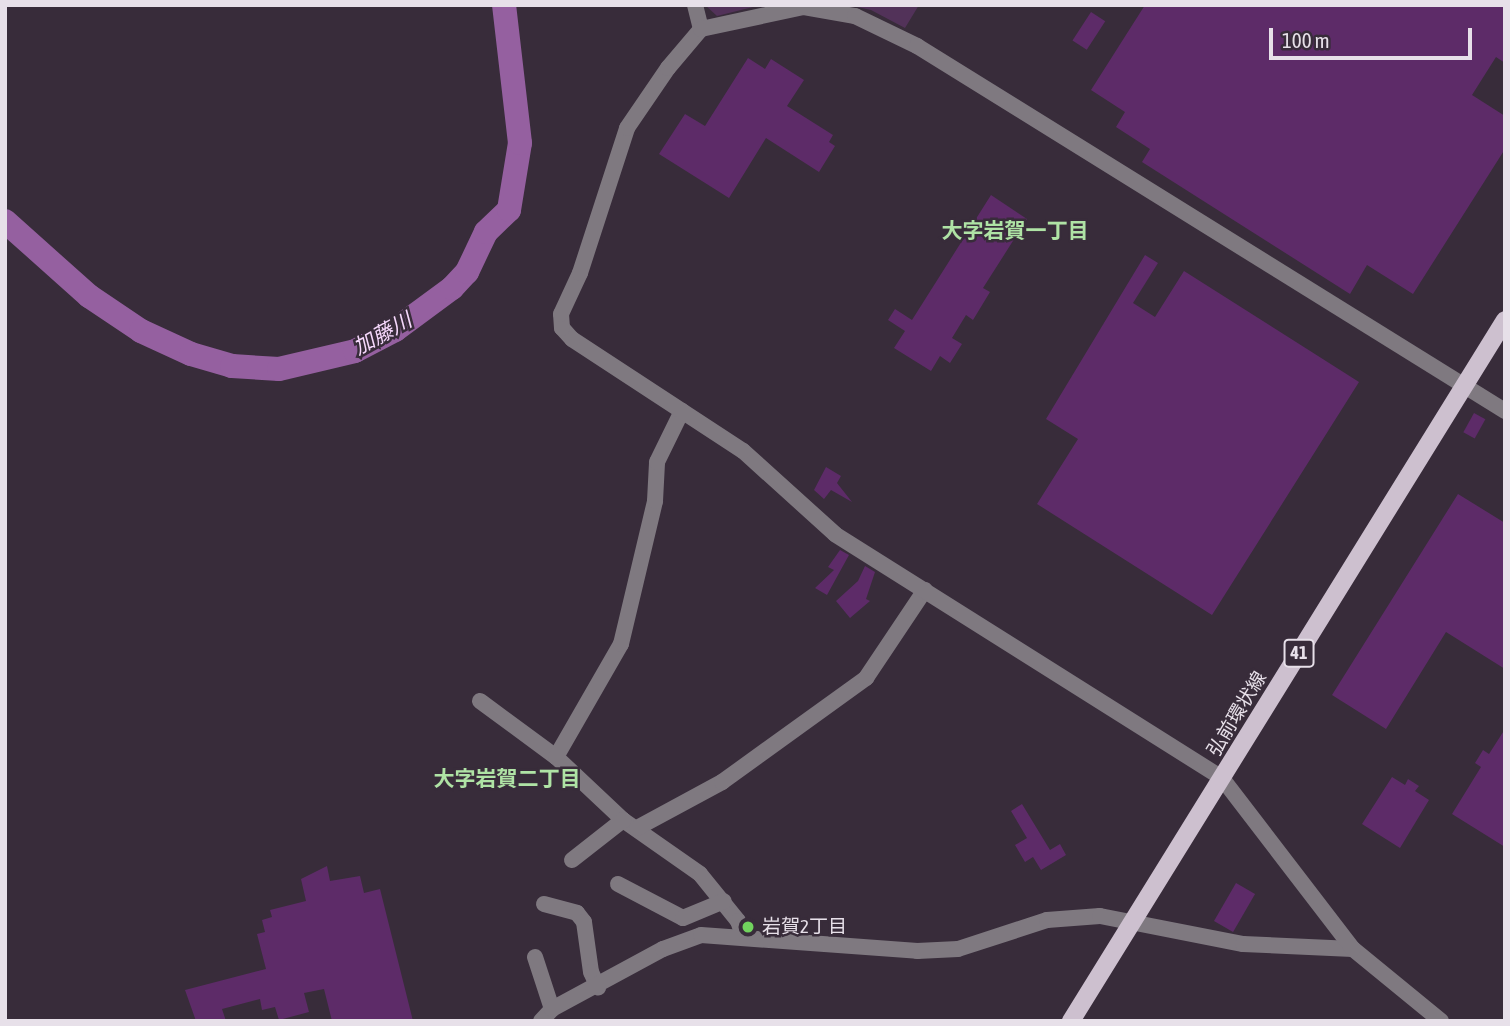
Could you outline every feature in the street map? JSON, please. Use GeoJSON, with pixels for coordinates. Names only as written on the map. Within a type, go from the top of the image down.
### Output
{"type":"FeatureCollection","features":[{"type":"Feature","properties":{"kind":"main road","name":"弘前環状線"},"geometry":{"type":"LineString","coordinates":[[1071,1021],[1505,320]]}},
{"type":"Feature","properties":{"kind":"street"},"geometry":{"type":"LineString","coordinates":[[695,5],[701,29]]}},
{"type":"Feature","properties":{"kind":"street"},"geometry":{"type":"LineString","coordinates":[[1441,1021],[1353,949],[1223,778],[835,534],[743,451],[572,339],[562,328],[561,314],[580,273],[631,119],[701,29],[804,7],[879,25],[1505,411]]}},
{"type":"Feature","properties":{"kind":"street"},"geometry":{"type":"LineString","coordinates":[[556,757],[621,644],[655,500],[657,462],[682,411]]}},
{"type":"Feature","properties":{"kind":"street"},"geometry":{"type":"LineString","coordinates":[[572,860],[630,824],[722,782],[866,678],[925,590]]}},
{"type":"Feature","properties":{"kind":"street"},"geometry":{"type":"LineString","coordinates":[[480,701],[556,757],[630,824],[700,874],[724,901],[744,939]]}},
{"type":"Feature","properties":{"kind":"street"},"geometry":{"type":"LineString","coordinates":[[618,884],[683,918],[724,901]]}},
{"type":"Feature","properties":{"kind":"street"},"geometry":{"type":"LineString","coordinates":[[544,904],[577,913],[584,922],[591,972],[598,987]]}},
{"type":"Feature","properties":{"kind":"street"},"geometry":{"type":"LineString","coordinates":[[535,957],[547,1015],[684,939],[701,935],[917,951],[958,949],[1057,918],[1100,916],[1134,920],[1243,944],[1353,949]]}},
{"type":"Feature","properties":{"kind":"shaded area"},"geometry":{"type":"Polygon","coordinates":[[[705,5],[761,5],[717,16],[705,5]]]}},
{"type":"Feature","properties":{"kind":"shaded area"},"geometry":{"type":"Polygon","coordinates":[[[849,5],[919,5],[905,28],[871,10],[849,5]]]}},
{"type":"Feature","properties":{"kind":"building"},"geometry":{"type":"Polygon","coordinates":[[[1145,5],[1505,5],[1505,63],[1496,57],[1472,95],[1505,116],[1505,149],[1413,294],[1367,265],[1350,294],[1142,162],[1150,149],[1116,127],[1125,112],[1091,90],[1145,5]]]}},
{"type":"Feature","properties":{"kind":"building"},"geometry":{"type":"Polygon","coordinates":[[[1091,12],[1105,21],[1087,50],[1072,41],[1091,12]]]}},
{"type":"Feature","properties":{"kind":"building"},"geometry":{"type":"Polygon","coordinates":[[[748,58],[765,69],[771,59],[804,80],[787,106],[833,135],[829,142],[835,146],[819,172],[766,138],[729,198],[659,154],[685,114],[705,126],[748,58]]]}},
{"type":"Feature","properties":{"kind":"building"},"geometry":{"type":"Polygon","coordinates":[[[991,195],[1027,219],[983,288],[990,292],[973,320],[966,315],[952,338],[962,344],[950,363],[940,356],[931,371],[894,348],[905,331],[888,320],[895,309],[912,320],[991,195]]]}},
{"type":"Feature","properties":{"kind":"building"},"geometry":{"type":"Polygon","coordinates":[[[1145,255],[1158,263],[1133,303],[1155,317],[1184,271],[1359,382],[1212,615],[1037,504],[1078,439],[1046,419],[1145,255]]]}},
{"type":"Feature","properties":{"kind":"building"},"geometry":{"type":"Polygon","coordinates":[[[1474,413],[1485,419],[1475,439],[1463,432],[1474,413]]]}},
{"type":"Feature","properties":{"kind":"building"},"geometry":{"type":"Polygon","coordinates":[[[826,467],[841,476],[837,483],[852,502],[831,490],[824,499],[814,490],[826,467]]]}},
{"type":"Feature","properties":{"kind":"building"},"geometry":{"type":"Polygon","coordinates":[[[1458,494],[1505,523],[1505,669],[1446,632],[1386,729],[1332,695],[1458,494]]]}},
{"type":"Feature","properties":{"kind":"building"},"geometry":{"type":"Polygon","coordinates":[[[840,550],[849,555],[827,595],[815,588],[834,570],[828,567],[840,550]]]}},
{"type":"Feature","properties":{"kind":"building"},"geometry":{"type":"Polygon","coordinates":[[[865,566],[875,572],[866,599],[870,601],[850,618],[836,601],[858,581],[865,566]]]}},
{"type":"Feature","properties":{"kind":"building"},"geometry":{"type":"Polygon","coordinates":[[[1505,729],[1505,847],[1452,814],[1481,767],[1475,763],[1483,750],[1489,754],[1505,729]]]}},
{"type":"Feature","properties":{"kind":"building"},"geometry":{"type":"Polygon","coordinates":[[[1392,777],[1405,785],[1408,779],[1419,786],[1415,791],[1429,800],[1400,848],[1362,824],[1392,777]]]}},
{"type":"Feature","properties":{"kind":"building"},"geometry":{"type":"Polygon","coordinates":[[[1022,804],[1050,850],[1060,844],[1066,855],[1041,870],[1033,857],[1025,862],[1015,845],[1027,838],[1011,811],[1022,804]]]}},
{"type":"Feature","properties":{"kind":"building"},"geometry":{"type":"Polygon","coordinates":[[[327,866],[330,881],[360,876],[364,893],[380,889],[413,1021],[332,1021],[324,989],[304,993],[309,1012],[279,1020],[275,1007],[262,1010],[260,999],[222,1009],[226,1021],[196,1021],[185,990],[266,969],[257,934],[265,932],[262,920],[272,917],[270,910],[306,901],[301,879],[327,866]]]}},
{"type":"Feature","properties":{"kind":"building"},"geometry":{"type":"Polygon","coordinates":[[[1236,883],[1255,894],[1233,932],[1214,921],[1236,883]]]}},
{"type":"Feature","properties":{"kind":"waterway","name":"加藤川"},"geometry":{"type":"LineString","coordinates":[[5,221],[89,296],[141,331],[191,354],[232,366],[279,369],[355,351],[395,330],[452,288],[467,272],[486,232],[509,210],[520,143],[504,5]]}},
{"type":"Feature","properties":{"kind":"place","name":"岩賀2丁目"},"geometry":{"type":"Point","coordinates":[748,927]}},
{"type":"Feature","properties":{"kind":"district","name":"大字岩賀一丁目"},"geometry":{"type":"Point","coordinates":[1015,230]}},
{"type":"Feature","properties":{"kind":"district","name":"大字岩賀二丁目"},"geometry":{"type":"Point","coordinates":[507,778]}}]}
